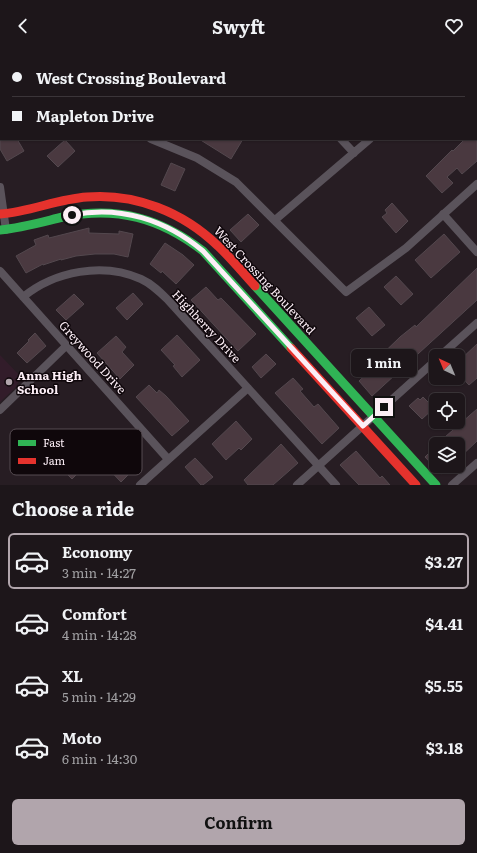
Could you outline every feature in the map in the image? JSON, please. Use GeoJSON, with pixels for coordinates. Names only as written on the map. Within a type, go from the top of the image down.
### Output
{"type":"FeatureCollection","features":[{"type":"Feature","properties":{"kind":"street"},"geometry":{"type":"LineString","coordinates":[[154,140],[191,155],[217,169],[246,191],[346,292],[395,256],[477,184]]}},
{"type":"Feature","properties":{"kind":"street"},"geometry":{"type":"LineString","coordinates":[[342,140],[354,153]]}},
{"type":"Feature","properties":{"kind":"street"},"geometry":{"type":"LineString","coordinates":[[275,220],[369,140]]}},
{"type":"Feature","properties":{"kind":"street"},"geometry":{"type":"LineString","coordinates":[[0,187],[3,230],[81,213],[101,212],[119,212],[147,218],[173,229],[203,251],[416,485]]}},
{"type":"Feature","properties":{"kind":"street","name":"West Crossing Boulevard"},"geometry":{"type":"LineString","coordinates":[[2,214],[89,196],[109,196],[130,198],[168,210],[205,233],[436,485]]}},
{"type":"Feature","properties":{"kind":"street"},"geometry":{"type":"LineString","coordinates":[[443,214],[477,252]]}},
{"type":"Feature","properties":{"kind":"street","name":"Greywood Drive"},"geometry":{"type":"LineString","coordinates":[[0,271],[141,429]]}},
{"type":"Feature","properties":{"kind":"street","name":"Highberry Drive"},"geometry":{"type":"LineString","coordinates":[[23,297],[39,285],[53,279],[84,272],[116,272],[142,280],[168,300],[336,485]]}},
{"type":"Feature","properties":{"kind":"street"},"geometry":{"type":"LineString","coordinates":[[448,349],[477,323]]}},
{"type":"Feature","properties":{"kind":"street"},"geometry":{"type":"LineString","coordinates":[[0,410],[66,346]]}},
{"type":"Feature","properties":{"kind":"street"},"geometry":{"type":"LineString","coordinates":[[297,485],[429,366]]}},
{"type":"Feature","properties":{"kind":"street"},"geometry":{"type":"LineString","coordinates":[[140,485],[248,388]]}},
{"type":"Feature","properties":{"kind":"street","name":"Greywood Drive"},"geometry":{"type":"LineString","coordinates":[[142,430],[168,459]]}},
{"type":"Feature","properties":{"kind":"street"},"geometry":{"type":"LineString","coordinates":[[452,485],[477,463]]}},
{"type":"Feature","properties":{"kind":"shaded area","name":"Anna High School"},"geometry":{"type":"Polygon","coordinates":[[[0,355],[21,377],[15,388],[0,402],[0,355]]]}},
{"type":"Feature","properties":{"kind":"building"},"geometry":{"type":"Polygon","coordinates":[[[0,140],[18,140],[24,151],[7,161],[0,149],[0,140]]]}},
{"type":"Feature","properties":{"kind":"building"},"geometry":{"type":"Polygon","coordinates":[[[65,140],[75,151],[58,167],[47,156],[65,140]]]}},
{"type":"Feature","properties":{"kind":"building"},"geometry":{"type":"Polygon","coordinates":[[[201,140],[242,140],[231,159],[201,140]]]}},
{"type":"Feature","properties":{"kind":"building"},"geometry":{"type":"Polygon","coordinates":[[[464,140],[477,140],[477,161],[462,174],[457,168],[447,177],[453,183],[442,193],[426,176],[452,150],[453,151],[464,140]]]}},
{"type":"Feature","properties":{"kind":"building"},"geometry":{"type":"Polygon","coordinates":[[[171,163],[185,169],[175,191],[161,185],[171,163]]]}},
{"type":"Feature","properties":{"kind":"building"},"geometry":{"type":"Polygon","coordinates":[[[392,203],[408,221],[396,233],[382,217],[387,213],[385,210],[392,203]]]}},
{"type":"Feature","properties":{"kind":"building"},"geometry":{"type":"Polygon","coordinates":[[[248,214],[259,225],[241,242],[230,230],[248,214]]]}},
{"type":"Feature","properties":{"kind":"building"},"geometry":{"type":"Polygon","coordinates":[[[89,228],[89,233],[119,234],[119,231],[133,234],[128,257],[114,254],[76,256],[43,264],[26,273],[16,256],[36,245],[34,240],[48,235],[49,238],[89,228]]]}},
{"type":"Feature","properties":{"kind":"building"},"geometry":{"type":"Polygon","coordinates":[[[444,234],[460,252],[431,278],[415,260],[444,234]]]}},
{"type":"Feature","properties":{"kind":"building"},"geometry":{"type":"Polygon","coordinates":[[[165,243],[183,255],[194,265],[176,284],[162,271],[161,273],[150,264],[165,243]]]}},
{"type":"Feature","properties":{"kind":"building"},"geometry":{"type":"Polygon","coordinates":[[[477,268],[477,300],[372,396],[359,381],[373,368],[371,365],[400,337],[415,325],[416,327],[477,268]]]}},
{"type":"Feature","properties":{"kind":"building"},"geometry":{"type":"Polygon","coordinates":[[[396,276],[413,294],[401,305],[384,287],[396,276]]]}},
{"type":"Feature","properties":{"kind":"building"},"geometry":{"type":"Polygon","coordinates":[[[206,287],[218,300],[221,298],[256,334],[238,351],[191,300],[206,287]]]}},
{"type":"Feature","properties":{"kind":"building"},"geometry":{"type":"Polygon","coordinates":[[[133,293],[143,304],[127,320],[116,308],[133,293]]]}},
{"type":"Feature","properties":{"kind":"building"},"geometry":{"type":"Polygon","coordinates":[[[74,294],[84,304],[66,320],[56,310],[74,294]]]}},
{"type":"Feature","properties":{"kind":"building"},"geometry":{"type":"Polygon","coordinates":[[[369,307],[385,325],[372,336],[356,318],[369,307]]]}},
{"type":"Feature","properties":{"kind":"building"},"geometry":{"type":"Polygon","coordinates":[[[35,333],[46,346],[27,363],[17,353],[35,333]]]}},
{"type":"Feature","properties":{"kind":"building"},"geometry":{"type":"Polygon","coordinates":[[[177,335],[200,360],[182,377],[173,366],[175,365],[161,350],[177,335]]]}},
{"type":"Feature","properties":{"kind":"building"},"geometry":{"type":"Polygon","coordinates":[[[116,336],[126,347],[122,352],[134,365],[120,379],[97,353],[116,336]]]}},
{"type":"Feature","properties":{"kind":"building"},"geometry":{"type":"Polygon","coordinates":[[[477,344],[477,378],[469,385],[465,381],[465,355],[477,344]]]}},
{"type":"Feature","properties":{"kind":"building"},"geometry":{"type":"Polygon","coordinates":[[[266,354],[276,364],[261,378],[252,367],[266,354]]]}},
{"type":"Feature","properties":{"kind":"building"},"geometry":{"type":"Polygon","coordinates":[[[293,378],[303,389],[300,391],[314,407],[318,404],[339,428],[322,444],[275,393],[293,378]]]}},
{"type":"Feature","properties":{"kind":"building"},"geometry":{"type":"Polygon","coordinates":[[[149,385],[157,393],[159,390],[166,396],[189,421],[172,436],[136,397],[149,385]]]}},
{"type":"Feature","properties":{"kind":"building"},"geometry":{"type":"Polygon","coordinates":[[[423,397],[429,403],[429,413],[422,419],[409,406],[418,398],[420,400],[423,397]]]}},
{"type":"Feature","properties":{"kind":"building"},"geometry":{"type":"Polygon","coordinates":[[[477,409],[477,441],[465,452],[465,437],[445,437],[454,429],[465,429],[465,420],[477,409]]]}},
{"type":"Feature","properties":{"kind":"building"},"geometry":{"type":"Polygon","coordinates":[[[236,421],[252,439],[241,450],[239,448],[226,460],[212,444],[236,421]]]}},
{"type":"Feature","properties":{"kind":"building"},"geometry":{"type":"Polygon","coordinates":[[[281,444],[298,463],[273,485],[248,485],[244,480],[281,444]]]}},
{"type":"Feature","properties":{"kind":"building"},"geometry":{"type":"Polygon","coordinates":[[[356,451],[380,478],[382,476],[390,485],[359,485],[340,465],[356,451]]]}},
{"type":"Feature","properties":{"kind":"building"},"geometry":{"type":"Polygon","coordinates":[[[429,453],[429,461],[425,457],[429,453]]]}},
{"type":"Feature","properties":{"kind":"building"},"geometry":{"type":"Polygon","coordinates":[[[195,458],[213,477],[203,485],[201,485],[185,467],[195,458]]]}},
{"type":"Feature","properties":{"kind":"building"},"geometry":{"type":"Polygon","coordinates":[[[68,475],[76,475],[72,479],[68,475]]]}},
{"type":"Feature","properties":{"kind":"building"},"geometry":{"type":"Polygon","coordinates":[[[114,475],[128,475],[121,482],[114,475]]]}},
{"type":"Feature","properties":{"kind":"traffic: fast"},"geometry":{"type":"LineString","coordinates":[[0,230],[63,217],[102,213],[120,214],[154,223],[171,230],[203,251],[291,348]]}},
{"type":"Feature","properties":{"kind":"traffic: fast"},"geometry":{"type":"LineString","coordinates":[[255,286],[436,485]]}},
{"type":"Feature","properties":{"kind":"traffic: jam"},"geometry":{"type":"LineString","coordinates":[[0,214],[22,211],[65,200],[87,197],[123,198],[140,202],[174,214],[190,223],[228,255],[255,286]]}},
{"type":"Feature","properties":{"kind":"traffic: jam"},"geometry":{"type":"LineString","coordinates":[[291,348],[416,485]]}},
{"type":"Feature","properties":{"kind":"place","name":"Anna High School"},"geometry":{"type":"Point","coordinates":[9,382]}},
{"type":"Feature","properties":{"kind":"route"},"geometry":{"type":"LineString","coordinates":[[72,215],[92,212],[119,212],[147,218],[161,223],[183,235],[203,251],[363,426],[384,407]]}}]}
